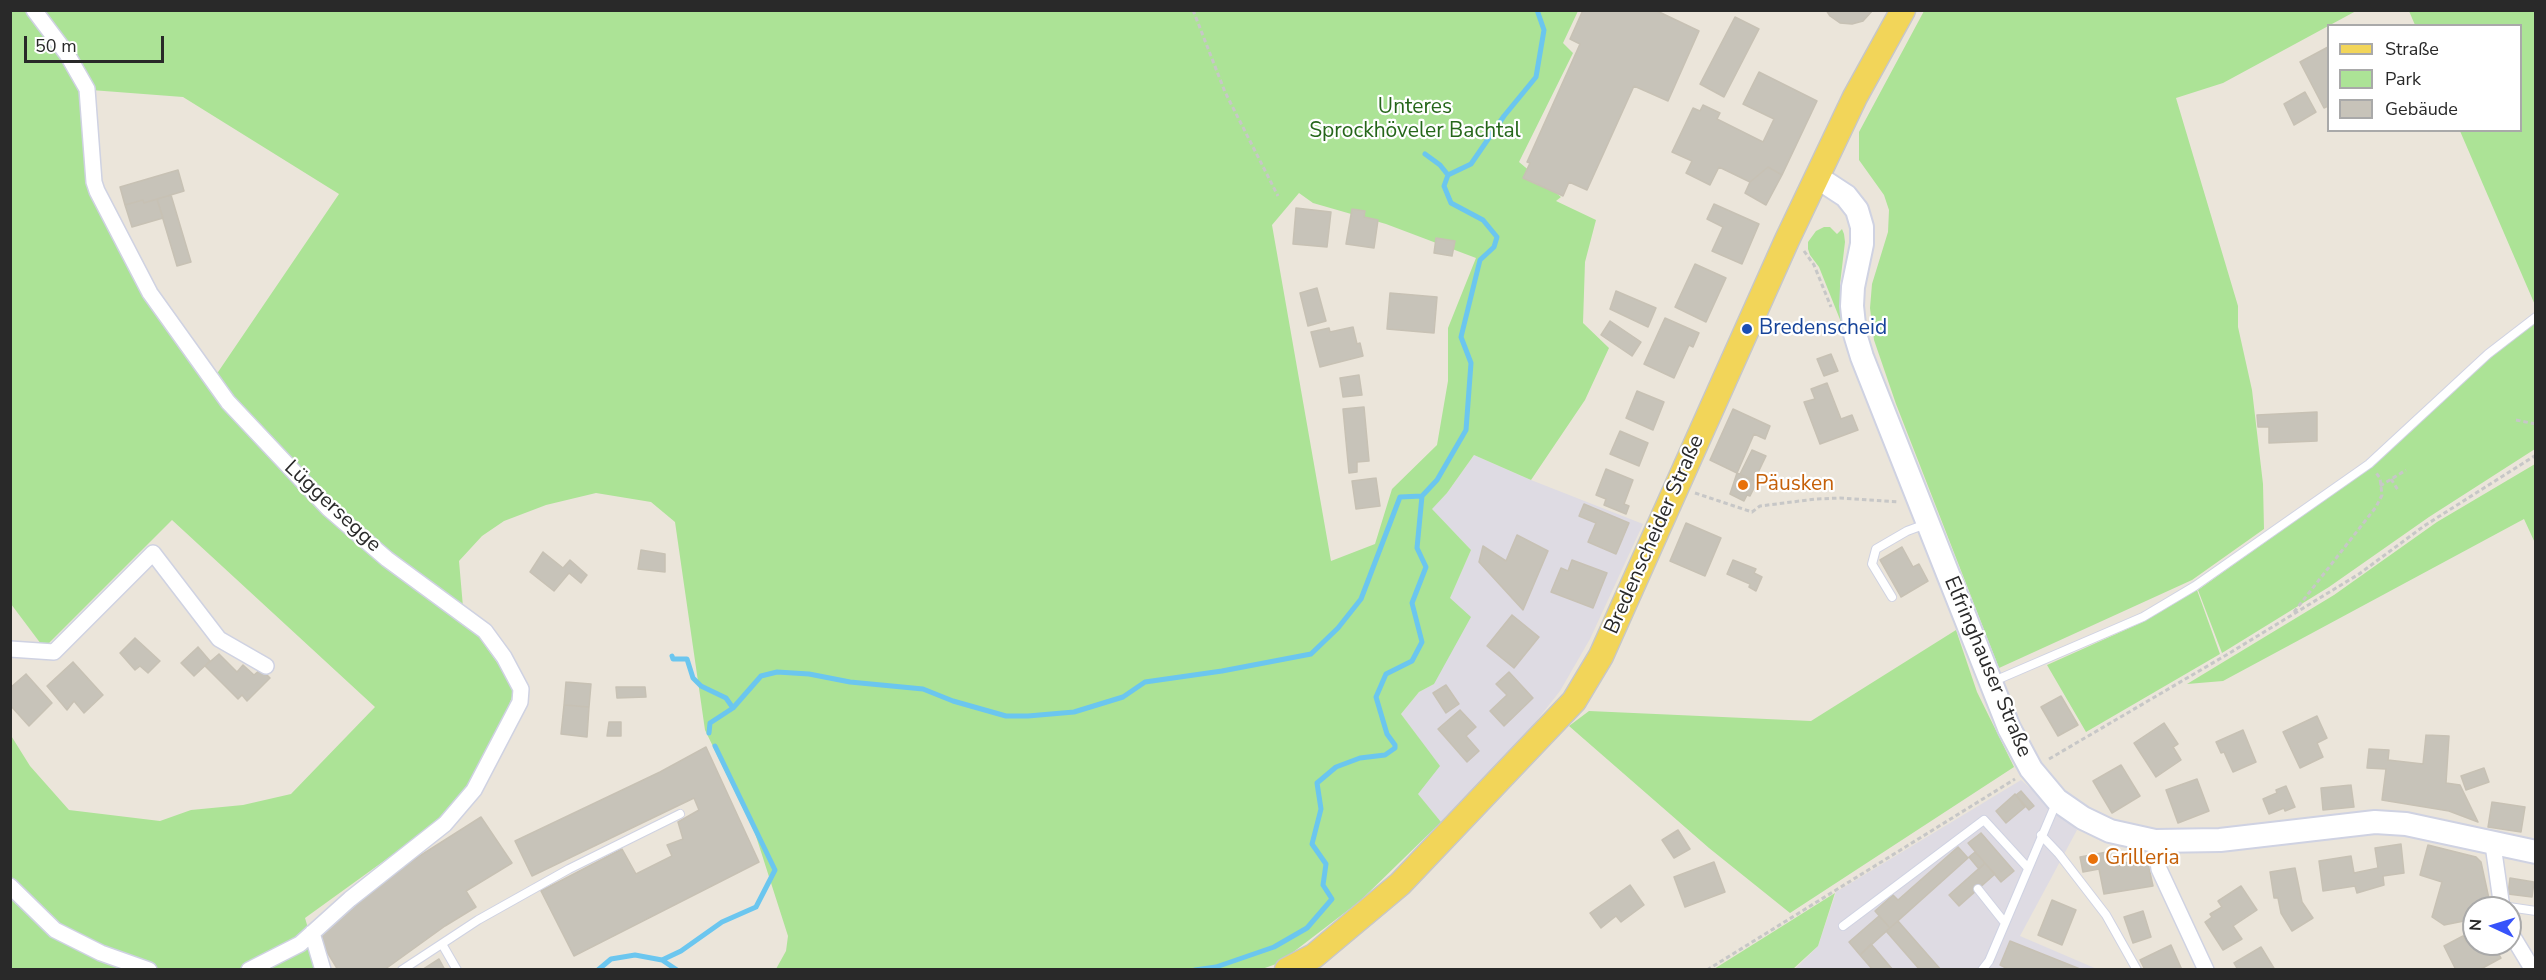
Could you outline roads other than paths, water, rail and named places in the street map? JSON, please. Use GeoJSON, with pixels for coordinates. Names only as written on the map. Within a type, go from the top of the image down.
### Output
{"type":"FeatureCollection","features":[{"type":"Feature","properties":{"kind":"main road","name":"Bredenscheider Straße"},"geometry":{"type":"LineString","coordinates":[[1287,969],[1314,956],[1400,884],[1574,701],[1601,656],[1787,240],[1856,97],[1903,10]]}},
{"type":"Feature","properties":{"kind":"main road","name":"Elfringhauser Straße"},"geometry":{"type":"LineString","coordinates":[[1817,177],[1846,196],[1857,210],[1862,227],[1862,244],[1853,287],[1855,334],[1862,357],[2009,728],[2031,769],[2057,800],[2083,818],[2110,831],[2155,841],[2220,840],[2375,822],[2406,824],[2493,845],[2535,852]]}},
{"type":"Feature","properties":{"kind":"street","name":"Lüggersegge"},"geometry":{"type":"LineString","coordinates":[[34,10],[67,54],[87,89],[94,182],[97,191],[150,293],[228,402],[329,509],[387,559],[485,631],[519,683],[520,702],[474,790],[461,807],[432,836],[377,877],[292,950],[249,969]]}},
{"type":"Feature","properties":{"kind":"street"},"geometry":{"type":"LineString","coordinates":[[10,649],[54,652],[153,553],[219,639],[266,666]]}},
{"type":"Feature","properties":{"kind":"street"},"geometry":{"type":"LineString","coordinates":[[2155,841],[2158,869],[2206,969]]}},
{"type":"Feature","properties":{"kind":"street"},"geometry":{"type":"LineString","coordinates":[[2493,845],[2500,896]]}},
{"type":"Feature","properties":{"kind":"street"},"geometry":{"type":"LineString","coordinates":[[10,886],[55,930],[101,953],[149,969]]}},
{"type":"Feature","properties":{"kind":"street"},"geometry":{"type":"LineString","coordinates":[[312,933],[323,969]]}},
{"type":"Feature","properties":{"kind":"street"},"geometry":{"type":"LineString","coordinates":[[2522,951],[2533,969]]}},
{"type":"Feature","properties":{"kind":"lane"},"geometry":{"type":"LineString","coordinates":[[1990,682],[2143,616],[2195,586],[2369,464],[2488,354],[2535,317]]}},
{"type":"Feature","properties":{"kind":"lane"},"geometry":{"type":"LineString","coordinates":[[1892,597],[1872,564],[1876,549],[1907,531],[1923,513]]}},
{"type":"Feature","properties":{"kind":"lane"},"geometry":{"type":"LineString","coordinates":[[1982,969],[1989,961],[2057,800]]}},
{"type":"Feature","properties":{"kind":"lane"},"geometry":{"type":"LineString","coordinates":[[402,969],[478,920],[569,869],[680,814]]}},
{"type":"Feature","properties":{"kind":"lane"},"geometry":{"type":"LineString","coordinates":[[1843,926],[1984,819],[2028,868]]}},
{"type":"Feature","properties":{"kind":"lane"},"geometry":{"type":"LineString","coordinates":[[2041,835],[2059,854],[2106,915],[2137,969]]}},
{"type":"Feature","properties":{"kind":"lane"},"geometry":{"type":"LineString","coordinates":[[1978,889],[2005,923]]}},
{"type":"Feature","properties":{"kind":"lane"},"geometry":{"type":"LineString","coordinates":[[442,944],[457,969]]}},
{"type":"Feature","properties":{"kind":"waterway"},"geometry":{"type":"LineString","coordinates":[[1195,970],[1216,967],[1274,947],[1307,928],[1332,899],[1323,885],[1326,864],[1312,844],[1321,809],[1317,783],[1336,767],[1360,758],[1385,755],[1395,748],[1387,734],[1376,697],[1386,674],[1412,661],[1422,642],[1412,603],[1426,567],[1417,548],[1422,496],[1437,480],[1466,430],[1471,363],[1461,337],[1480,260],[1494,247],[1497,237],[1483,220],[1451,203],[1444,186],[1448,175],[1471,164],[1504,116],[1536,77],[1544,30],[1537,10]]}},
{"type":"Feature","properties":{"kind":"waterway"},"geometry":{"type":"LineString","coordinates":[[1425,154],[1440,165],[1448,175]]}},
{"type":"Feature","properties":{"kind":"waterway"},"geometry":{"type":"LineString","coordinates":[[709,733],[710,723],[733,708],[761,676],[777,672],[923,689],[953,701],[1006,716],[1028,716],[1074,712],[1123,697],[1145,682],[1222,671],[1311,654],[1338,628],[1361,599],[1400,497],[1422,496]]}},
{"type":"Feature","properties":{"kind":"waterway"},"geometry":{"type":"LineString","coordinates":[[672,656],[673,659],[687,659],[693,678],[701,686],[726,698],[733,708]]}},
{"type":"Feature","properties":{"kind":"waterway"},"geometry":{"type":"LineString","coordinates":[[662,960],[681,951],[722,922],[756,907],[775,870],[715,746]]}},
{"type":"Feature","properties":{"kind":"waterway"},"geometry":{"type":"LineString","coordinates":[[598,970],[611,959],[635,955],[662,960],[677,970]]}},
{"type":"Feature","properties":{"kind":"place","name":"Bredenscheid"},"geometry":{"type":"Point","coordinates":[1747,329]}},
{"type":"Feature","properties":{"kind":"place","name":"Päusken"},"geometry":{"type":"Point","coordinates":[1743,485]}},
{"type":"Feature","properties":{"kind":"place","name":"Grilleria"},"geometry":{"type":"Point","coordinates":[2093,859]}},
{"type":"Feature","properties":{"kind":"park label","name":"Unteres Sprockhöveler Bachtal"},"geometry":{"type":"Point","coordinates":[1415,120]}}]}
